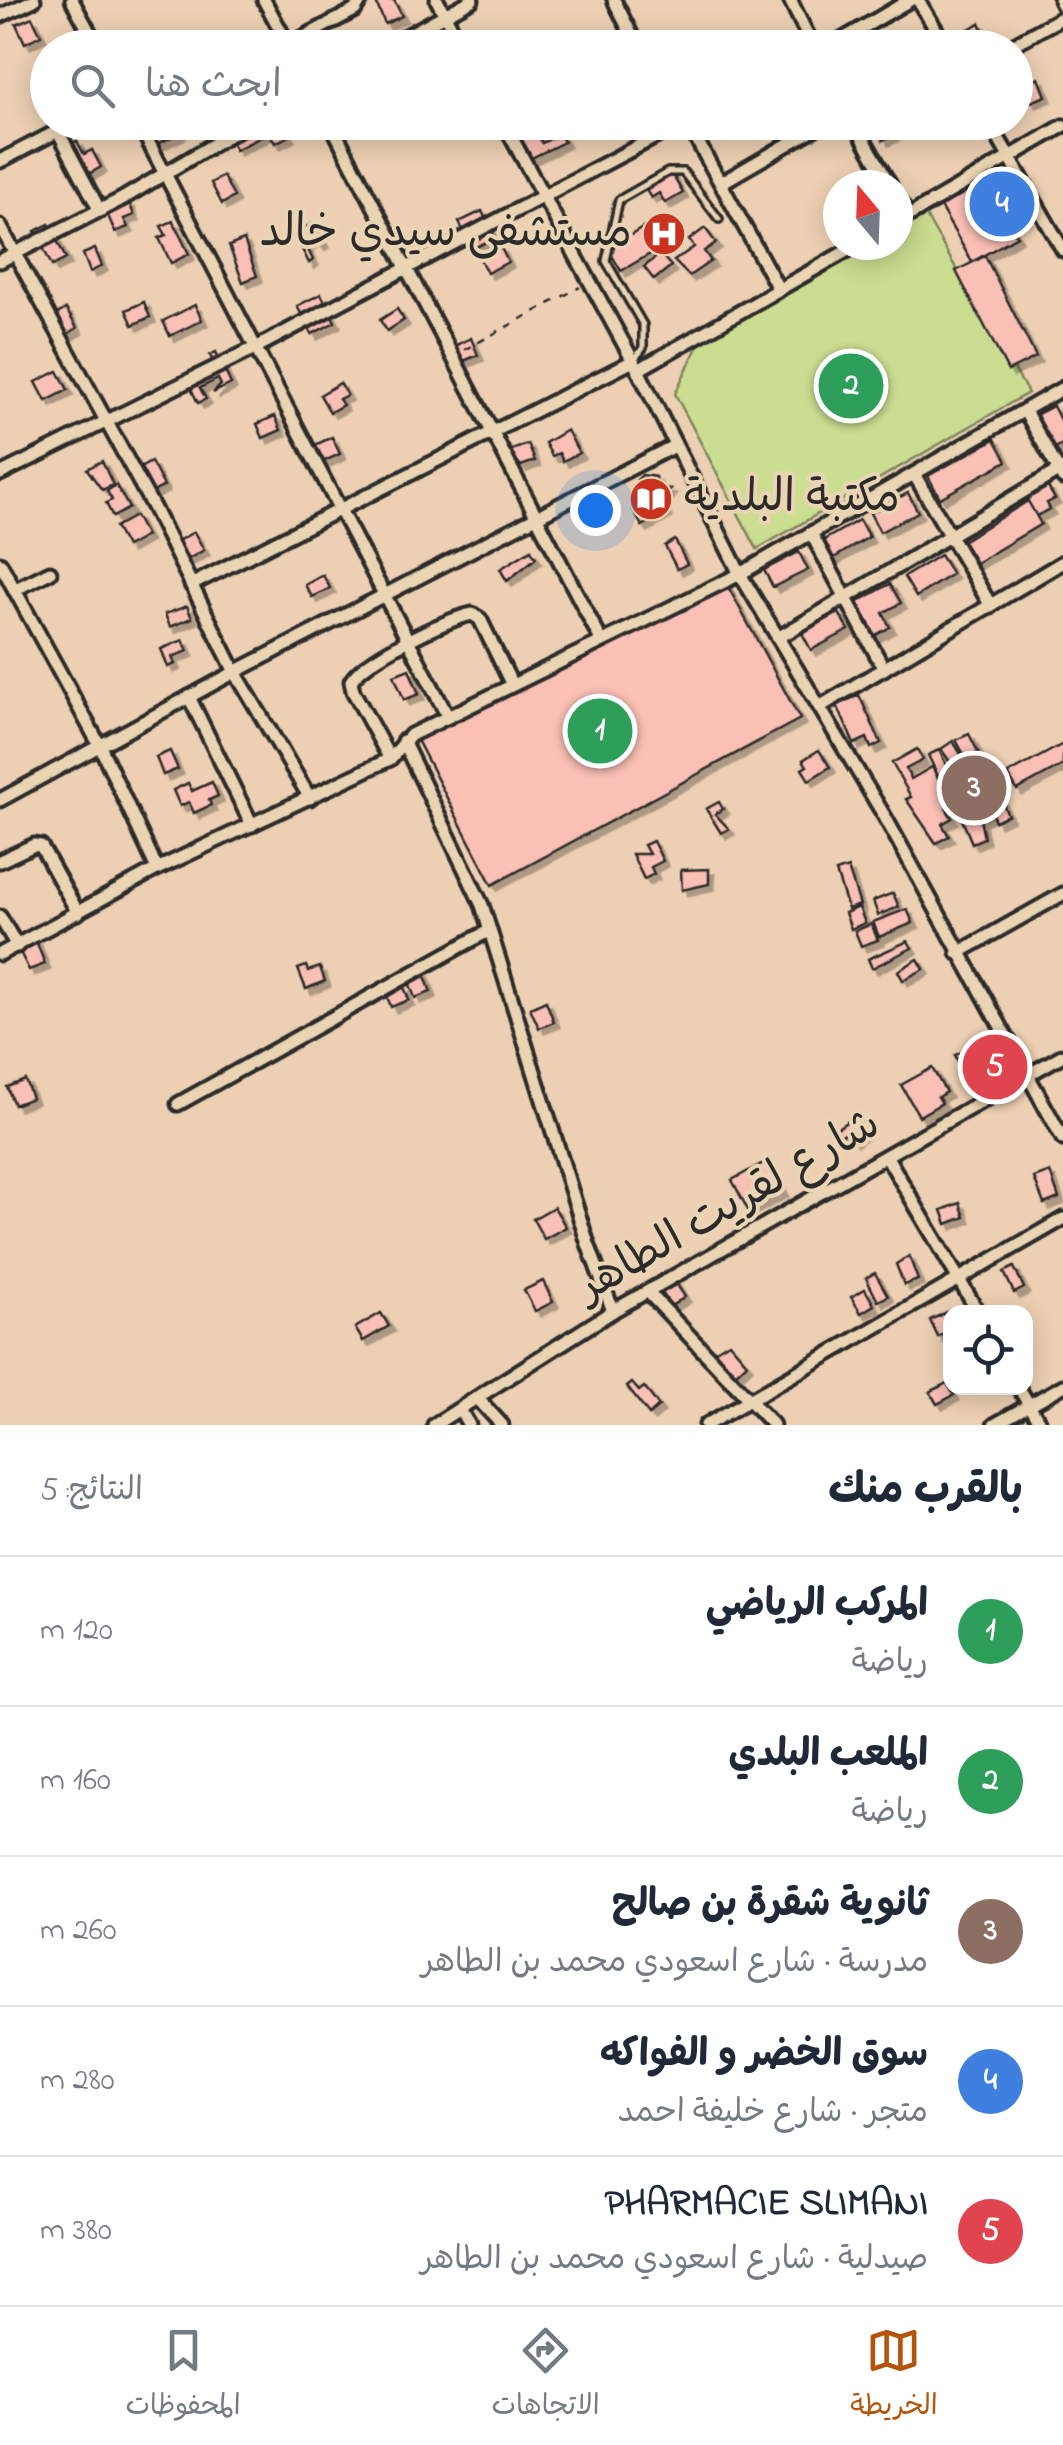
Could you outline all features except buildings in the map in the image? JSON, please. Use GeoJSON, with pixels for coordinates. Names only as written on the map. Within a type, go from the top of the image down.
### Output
{"type":"FeatureCollection","features":[{"type":"Feature","properties":{"kind":"street"},"geometry":{"type":"LineString","coordinates":[[0,16],[34,0]]}},
{"type":"Feature","properties":{"kind":"street"},"geometry":{"type":"LineString","coordinates":[[72,0],[88,30]]}},
{"type":"Feature","properties":{"kind":"street"},"geometry":{"type":"LineString","coordinates":[[264,0],[281,30]]}},
{"type":"Feature","properties":{"kind":"street"},"geometry":{"type":"LineString","coordinates":[[319,30],[355,10],[361,0]]}},
{"type":"Feature","properties":{"kind":"street"},"geometry":{"type":"LineString","coordinates":[[437,0],[452,30]]}},
{"type":"Feature","properties":{"kind":"street"},"geometry":{"type":"LineString","coordinates":[[417,30],[472,0]]}},
{"type":"Feature","properties":{"kind":"street"},"geometry":{"type":"LineString","coordinates":[[614,0],[629,30]]}},
{"type":"Feature","properties":{"kind":"street"},"geometry":{"type":"LineString","coordinates":[[790,0],[805,30]]}},
{"type":"Feature","properties":{"kind":"street"},"geometry":{"type":"LineString","coordinates":[[860,30],[914,0],[935,30]]}},
{"type":"Feature","properties":{"kind":"street"},"geometry":{"type":"LineString","coordinates":[[1033,33],[1063,16]]}},
{"type":"Feature","properties":{"kind":"street"},"geometry":{"type":"LineString","coordinates":[[913,213],[1063,126]]}},
{"type":"Feature","properties":{"kind":"street"},"geometry":{"type":"LineString","coordinates":[[0,161],[41,140]]}},
{"type":"Feature","properties":{"kind":"street"},"geometry":{"type":"LineString","coordinates":[[63,140],[100,211]]}},
{"type":"Feature","properties":{"kind":"street"},"geometry":{"type":"LineString","coordinates":[[147,140],[448,717]]}},
{"type":"Feature","properties":{"kind":"street"},"geometry":{"type":"LineString","coordinates":[[0,261],[100,211],[222,140]]}},
{"type":"Feature","properties":{"kind":"street"},"geometry":{"type":"LineString","coordinates":[[339,140],[601,640]]}},
{"type":"Feature","properties":{"kind":"street"},"geometry":{"type":"LineString","coordinates":[[513,140],[636,365],[740,574],[821,706],[1063,1139]]}},
{"type":"Feature","properties":{"kind":"street"},"geometry":{"type":"LineString","coordinates":[[0,474],[255,348],[648,140]]}},
{"type":"Feature","properties":{"kind":"street"},"geometry":{"type":"LineString","coordinates":[[692,140],[721,183],[779,290]]}},
{"type":"Feature","properties":{"kind":"street"},"geometry":{"type":"LineString","coordinates":[[721,183],[795,140]]}},
{"type":"Feature","properties":{"kind":"street"},"geometry":{"type":"LineString","coordinates":[[864,140],[881,170]]}},
{"type":"Feature","properties":{"kind":"street"},"geometry":{"type":"LineString","coordinates":[[998,140],[1062,244]]}},
{"type":"Feature","properties":{"kind":"street"},"geometry":{"type":"LineString","coordinates":[[0,226],[236,672],[310,798]]}},
{"type":"Feature","properties":{"kind":"street"},"geometry":{"type":"LineString","coordinates":[[191,584],[489,432],[636,365],[831,260]]}},
{"type":"Feature","properties":{"kind":"street"},"geometry":{"type":"LineString","coordinates":[[0,954],[158,869],[390,759],[404,741],[448,717],[740,574],[1063,388]]}},
{"type":"Feature","properties":{"kind":"street"},"geometry":{"type":"LineString","coordinates":[[778,638],[1062,472],[1024,411]]}},
{"type":"Feature","properties":{"kind":"street"},"geometry":{"type":"LineString","coordinates":[[0,800],[236,672],[674,446]]}},
{"type":"Feature","properties":{"kind":"street"},"geometry":{"type":"LineString","coordinates":[[914,474],[991,606]]}},
{"type":"Feature","properties":{"kind":"street"},"geometry":{"type":"LineString","coordinates":[[812,533],[884,669]]}},
{"type":"Feature","properties":{"kind":"street"},"geometry":{"type":"LineString","coordinates":[[821,706],[1063,562]]}},
{"type":"Feature","properties":{"kind":"street"},"geometry":{"type":"LineString","coordinates":[[0,563],[100,746],[158,869]]}},
{"type":"Feature","properties":{"kind":"street"},"geometry":{"type":"LineString","coordinates":[[14,590],[50,572]]}},
{"type":"Feature","properties":{"kind":"street"},"geometry":{"type":"LineString","coordinates":[[390,759],[351,685],[358,672],[467,614],[476,615],[512,685]]}},
{"type":"Feature","properties":{"kind":"street"},"geometry":{"type":"LineString","coordinates":[[190,697],[252,825]]}},
{"type":"Feature","properties":{"kind":"street"},"geometry":{"type":"LineString","coordinates":[[404,741],[469,869],[588,1244],[614,1311]]}},
{"type":"Feature","properties":{"kind":"street"},"geometry":{"type":"LineString","coordinates":[[0,861],[34,844],[41,846],[78,913]]}},
{"type":"Feature","properties":{"kind":"street"},"geometry":{"type":"LineString","coordinates":[[958,952],[1063,894]]}},
{"type":"Feature","properties":{"kind":"street"},"geometry":{"type":"LineString","coordinates":[[0,917],[16,946]]}},
{"type":"Feature","properties":{"kind":"street"},"geometry":{"type":"LineString","coordinates":[[178,1104],[490,930]]}},
{"type":"Feature","properties":{"kind":"street","name":"شارع لقريت الطاهر"},"geometry":{"type":"LineString","coordinates":[[434,1425],[614,1311],[1063,1054]]}},
{"type":"Feature","properties":{"kind":"street"},"geometry":{"type":"LineString","coordinates":[[887,1157],[974,1305]]}},
{"type":"Feature","properties":{"kind":"street"},"geometry":{"type":"LineString","coordinates":[[706,1425],[1063,1219]]}},
{"type":"Feature","properties":{"kind":"street"},"geometry":{"type":"LineString","coordinates":[[648,1292],[773,1425]]}},
{"type":"Feature","properties":{"kind":"street"},"geometry":{"type":"LineString","coordinates":[[994,1425],[1063,1386]]}},
{"type":"Feature","properties":{"kind":"street"},"geometry":{"type":"LineString","coordinates":[[1024,1395],[1041,1425]]}},
{"type":"Feature","properties":{"kind":"street"},"geometry":{"type":"LineString","coordinates":[[478,1399],[502,1425]]}},
{"type":"Feature","properties":{"kind":"street"},"geometry":{"type":"LineString","coordinates":[[460,1410],[469,1425]]}},
{"type":"Feature","properties":{"kind":"lane"},"geometry":{"type":"LineString","coordinates":[[636,365],[644,348],[643,325],[606,261],[619,200],[675,171],[690,178],[719,219]]}},
{"type":"Feature","properties":{"kind":"path"},"geometry":{"type":"LineString","coordinates":[[450,358],[590,281]]}},
{"type":"Feature","properties":{"kind":"green space"},"geometry":{"type":"Polygon","coordinates":[[[923,211],[1028,393],[757,549],[675,394],[699,343],[840,260],[913,260],[913,217],[923,211]]]}},
{"type":"Feature","properties":{"kind":"place","name":"سوق الخضر و الفواكه"},"geometry":{"type":"Point","coordinates":[1002,204]}},
{"type":"Feature","properties":{"kind":"place","name":"مستشفى سيدي خالد"},"geometry":{"type":"Point","coordinates":[664,234]}},
{"type":"Feature","properties":{"kind":"place","name":"الملعب البلدي"},"geometry":{"type":"Point","coordinates":[851,386]}},
{"type":"Feature","properties":{"kind":"place","name":"مكتبة البلدية"},"geometry":{"type":"Point","coordinates":[651,499]}},
{"type":"Feature","properties":{"kind":"place","name":"المركب الرياضي"},"geometry":{"type":"Point","coordinates":[600,731]}},
{"type":"Feature","properties":{"kind":"place","name":"ثانوية شقرة بن صالح"},"geometry":{"type":"Point","coordinates":[974,788]}},
{"type":"Feature","properties":{"kind":"place","name":"PHARMACIE SLIMANI"},"geometry":{"type":"Point","coordinates":[995,1067]}}]}
